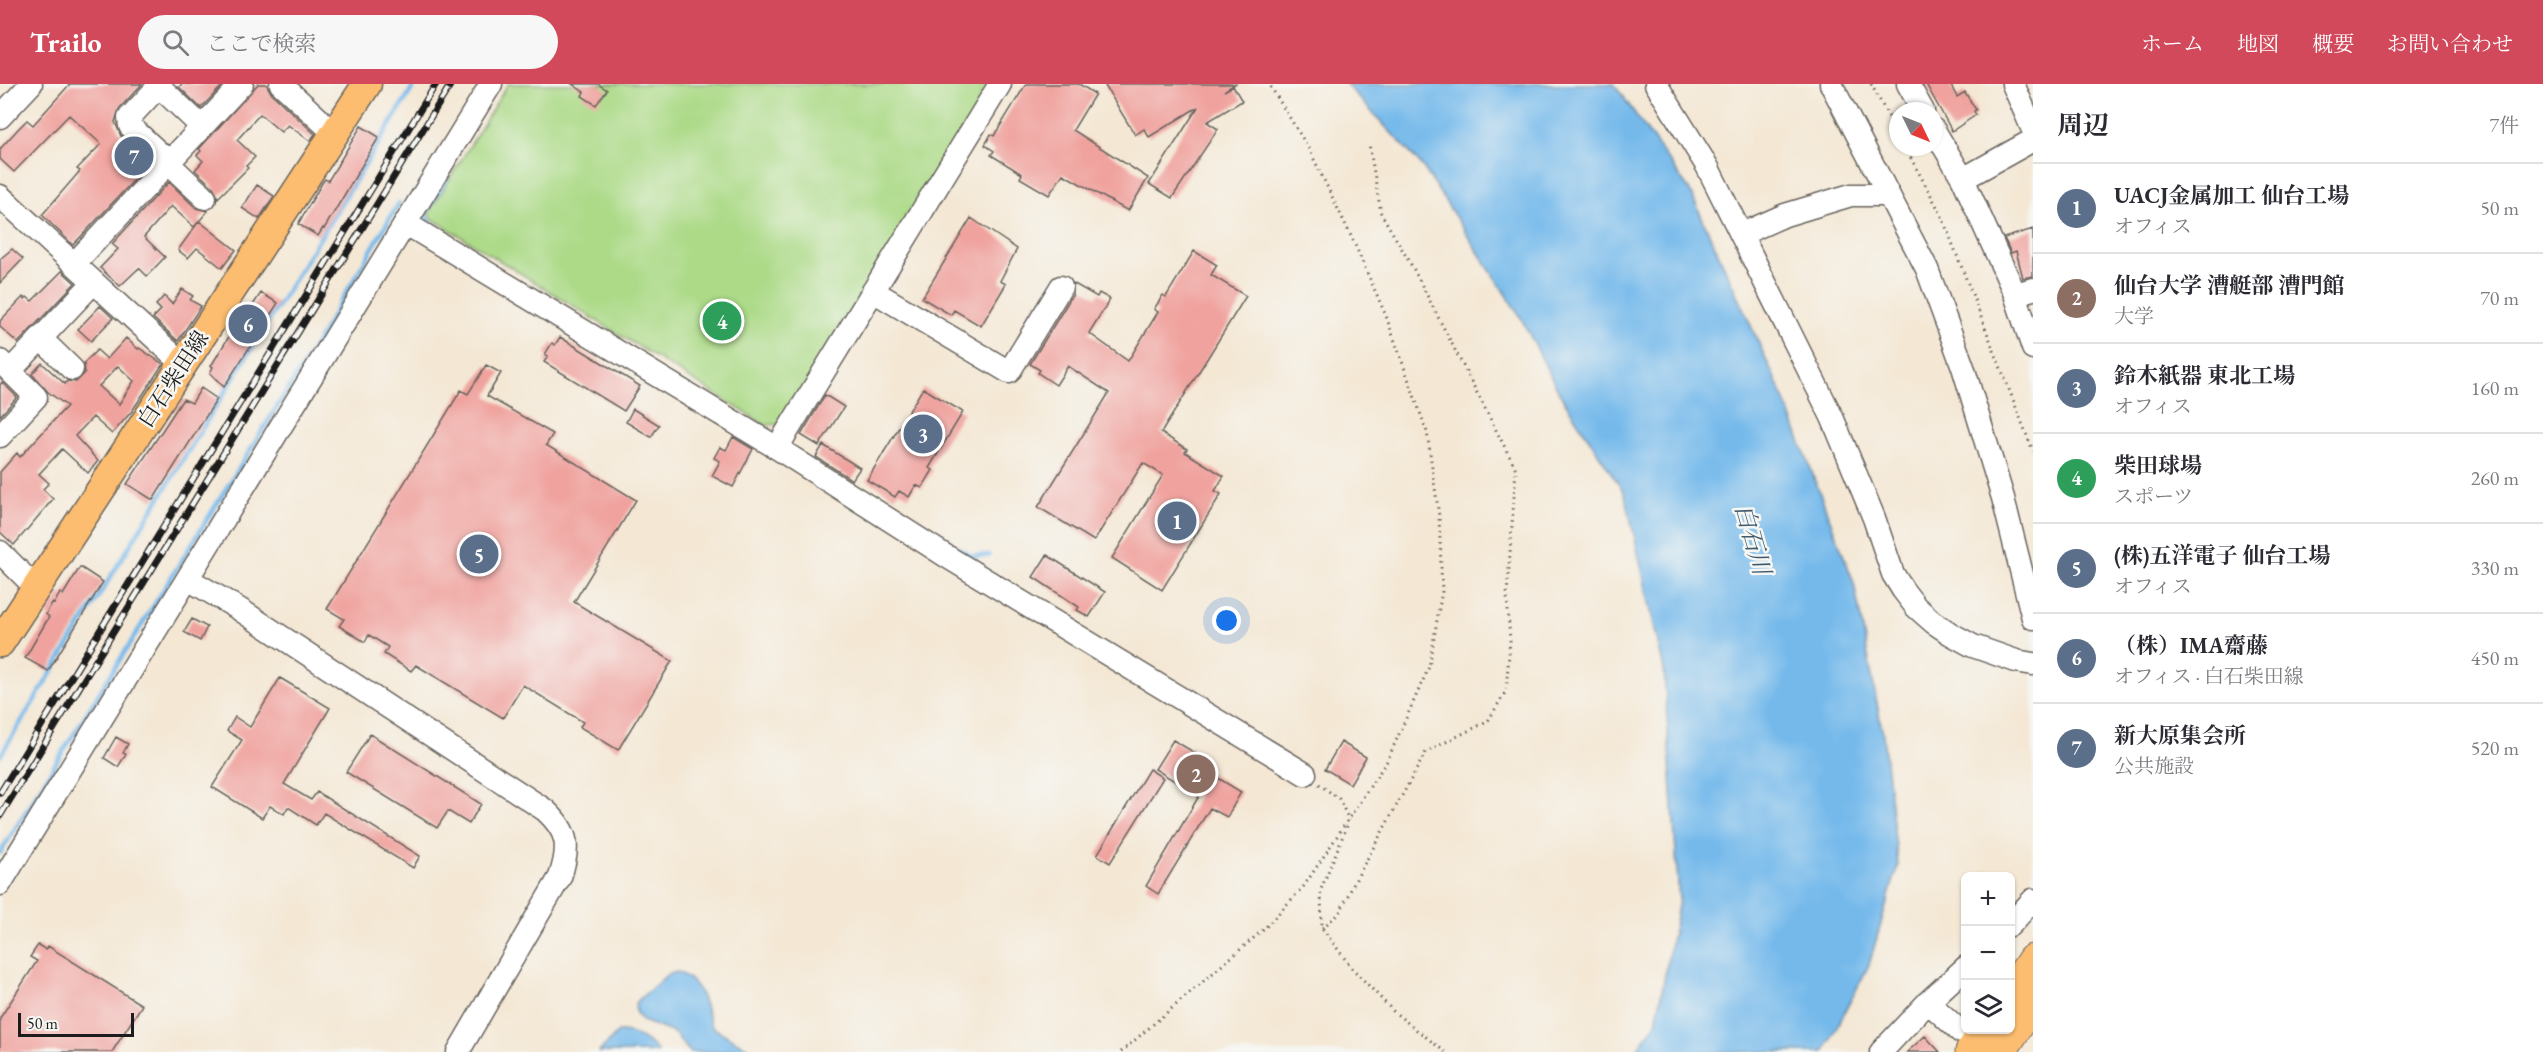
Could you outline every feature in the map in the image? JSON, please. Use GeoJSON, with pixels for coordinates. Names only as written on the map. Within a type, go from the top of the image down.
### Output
{"type":"FeatureCollection","features":[{"type":"Feature","properties":{"kind":"highway"},"geometry":{"type":"LineString","coordinates":[[2015,988],[2033,961]]}},
{"type":"Feature","properties":{"kind":"highway"},"geometry":{"type":"LineString","coordinates":[[1999,1052],[2033,1001]]}},
{"type":"Feature","properties":{"kind":"main road","name":"白石柴田線"},"geometry":{"type":"LineString","coordinates":[[4,626],[37,589],[367,84]]}},
{"type":"Feature","properties":{"kind":"street"},"geometry":{"type":"LineString","coordinates":[[0,117],[31,84]]}},
{"type":"Feature","properties":{"kind":"street"},"geometry":{"type":"LineString","coordinates":[[74,264],[242,84]]}},
{"type":"Feature","properties":{"kind":"street"},"geometry":{"type":"LineString","coordinates":[[281,84],[334,133]]}},
{"type":"Feature","properties":{"kind":"street"},"geometry":{"type":"LineString","coordinates":[[0,884],[491,84]]}},
{"type":"Feature","properties":{"kind":"street"},"geometry":{"type":"LineString","coordinates":[[777,448],[1000,84]]}},
{"type":"Feature","properties":{"kind":"street"},"geometry":{"type":"LineString","coordinates":[[1656,84],[1707,166],[1832,417],[1874,518],[1893,574],[1903,590],[1924,614],[1951,634],[1973,646],[2016,661],[2033,664]]}},
{"type":"Feature","properties":{"kind":"street"},"geometry":{"type":"LineString","coordinates":[[1831,84],[1927,269],[1963,367],[2003,498],[2033,618]]}},
{"type":"Feature","properties":{"kind":"street"},"geometry":{"type":"LineString","coordinates":[[1908,84],[1918,102]]}},
{"type":"Feature","properties":{"kind":"street"},"geometry":{"type":"LineString","coordinates":[[2013,84],[2033,130]]}},
{"type":"Feature","properties":{"kind":"street"},"geometry":{"type":"LineString","coordinates":[[202,127],[163,90],[154,90],[129,118],[130,126],[205,198]]}},
{"type":"Feature","properties":{"kind":"street"},"geometry":{"type":"LineString","coordinates":[[1963,179],[2033,140]]}},
{"type":"Feature","properties":{"kind":"street"},"geometry":{"type":"LineString","coordinates":[[1943,145],[2024,291],[2033,348]]}},
{"type":"Feature","properties":{"kind":"street"},"geometry":{"type":"LineString","coordinates":[[1742,234],[1785,215],[1851,195],[1887,195]]}},
{"type":"Feature","properties":{"kind":"street"},"geometry":{"type":"LineString","coordinates":[[0,196],[183,364]]}},
{"type":"Feature","properties":{"kind":"street"},"geometry":{"type":"LineString","coordinates":[[405,224],[777,448],[946,556],[1305,774]]}},
{"type":"Feature","properties":{"kind":"street"},"geometry":{"type":"LineString","coordinates":[[0,436],[36,397],[5,366],[40,338],[94,282]]}},
{"type":"Feature","properties":{"kind":"street"},"geometry":{"type":"LineString","coordinates":[[873,291],[1009,372],[1061,287]]}},
{"type":"Feature","properties":{"kind":"street"},"geometry":{"type":"LineString","coordinates":[[40,338],[72,369]]}},
{"type":"Feature","properties":{"kind":"street"},"geometry":{"type":"LineString","coordinates":[[0,552],[37,589]]}},
{"type":"Feature","properties":{"kind":"street"},"geometry":{"type":"LineString","coordinates":[[188,579],[239,609],[545,810],[559,823],[567,841],[567,858],[560,877],[458,1052]]}},
{"type":"Feature","properties":{"kind":"street"},"geometry":{"type":"LineString","coordinates":[[2015,920],[2032,901]]}},
{"type":"Feature","properties":{"kind":"street"},"geometry":{"type":"LineString","coordinates":[[1881,1052],[1961,971]]}},
{"type":"Feature","properties":{"kind":"street"},"geometry":{"type":"LineString","coordinates":[[1928,1002],[1974,1038]]}},
{"type":"Feature","properties":{"kind":"path"},"geometry":{"type":"LineString","coordinates":[[1121,1052],[1263,930],[1304,886],[1387,761],[1429,667],[1442,591],[1439,516],[1427,432],[1386,316],[1352,238],[1309,149],[1269,84]]}},
{"type":"Feature","properties":{"kind":"path"},"geometry":{"type":"LineString","coordinates":[[1871,84],[1889,117]]}},
{"type":"Feature","properties":{"kind":"path"},"geometry":{"type":"LineString","coordinates":[[1322,928],[1339,914],[1426,752],[1488,721],[1506,691],[1510,641],[1507,595],[1516,469],[1413,268],[1382,213],[1370,144]]}},
{"type":"Feature","properties":{"kind":"path"},"geometry":{"type":"LineString","coordinates":[[1910,156],[1941,214],[2033,451]]}},
{"type":"Feature","properties":{"kind":"path"},"geometry":{"type":"LineString","coordinates":[[1305,774],[1339,799],[1349,820],[1322,889],[1322,928],[1351,967],[1394,1012],[1445,1052]]}},
{"type":"Feature","properties":{"kind":"green space"},"geometry":{"type":"Polygon","coordinates":[[[508,84],[993,84],[783,424],[765,425],[431,218],[428,214],[508,84]]]}},
{"type":"Feature","properties":{"kind":"water","name":"白石川"},"geometry":{"type":"Polygon","coordinates":[[[1346,84],[1614,84],[1690,191],[1785,401],[1854,583],[1883,735],[1898,865],[1869,965],[1824,1052],[1635,1052],[1656,1023],[1679,900],[1664,670],[1625,494],[1561,396],[1521,318],[1423,167],[1346,84]]]}},
{"type":"Feature","properties":{"kind":"water"},"geometry":{"type":"Polygon","coordinates":[[[678,972],[693,982],[697,988],[712,1027],[755,1052],[690,1052],[674,1033],[643,1021],[636,1013],[635,1003],[668,974],[678,972]]]}},
{"type":"Feature","properties":{"kind":"water"},"geometry":{"type":"Polygon","coordinates":[[[618,1032],[641,1037],[658,1052],[599,1052],[618,1032]]]}},
{"type":"Feature","properties":{"kind":"building"},"geometry":{"type":"Polygon","coordinates":[[[70,84],[142,84],[119,109],[115,122],[121,136],[150,163],[73,245],[42,215],[80,171],[77,169],[101,144],[69,115],[14,172],[0,159],[0,149],[18,129],[27,120],[33,125],[70,84]]]}},
{"type":"Feature","properties":{"kind":"building"},"geometry":{"type":"Polygon","coordinates":[[[182,84],[224,84],[201,108],[179,87],[182,84]]]}},
{"type":"Feature","properties":{"kind":"building"},"geometry":{"type":"Polygon","coordinates":[[[258,84],[266,84],[272,94],[315,134],[310,141],[288,125],[281,132],[260,114],[237,140],[255,157],[246,166],[248,168],[218,198],[214,188],[195,170],[203,161],[197,155],[201,151],[199,149],[258,84]]]}},
{"type":"Feature","properties":{"kind":"building"},"geometry":{"type":"Polygon","coordinates":[[[572,84],[598,84],[607,90],[596,105],[582,96],[584,92],[572,84]]]}},
{"type":"Feature","properties":{"kind":"building"},"geometry":{"type":"Polygon","coordinates":[[[1026,84],[1079,84],[1095,94],[1073,130],[1148,178],[1128,211],[1063,174],[1049,195],[1020,178],[1022,174],[991,155],[994,151],[985,145],[991,134],[994,136],[1026,84]]]}},
{"type":"Feature","properties":{"kind":"building"},"geometry":{"type":"Polygon","coordinates":[[[1104,84],[1235,84],[1224,91],[1233,86],[1242,101],[1207,122],[1218,129],[1172,198],[1149,184],[1198,107],[1149,137],[1144,129],[1135,135],[1104,84]]]}},
{"type":"Feature","properties":{"kind":"building"},"geometry":{"type":"Polygon","coordinates":[[[1926,84],[1950,84],[1957,97],[1965,92],[1976,110],[1974,111],[1976,115],[1952,131],[1943,115],[1943,102],[1936,102],[1926,84]]]}},
{"type":"Feature","properties":{"kind":"building"},"geometry":{"type":"Polygon","coordinates":[[[361,126],[379,137],[318,236],[298,224],[322,183],[325,179],[328,181],[361,126]]]}},
{"type":"Feature","properties":{"kind":"building"},"geometry":{"type":"Polygon","coordinates":[[[169,182],[196,208],[208,211],[194,227],[171,206],[144,237],[165,257],[147,276],[139,268],[120,286],[100,268],[118,249],[112,244],[169,182]]]}},
{"type":"Feature","properties":{"kind":"building"},"geometry":{"type":"Polygon","coordinates":[[[257,185],[274,196],[259,219],[242,208],[257,185]]]}},
{"type":"Feature","properties":{"kind":"building"},"geometry":{"type":"Polygon","coordinates":[[[971,218],[1017,249],[1000,281],[1006,284],[981,326],[954,310],[951,315],[922,298],[971,218]]]}},
{"type":"Feature","properties":{"kind":"building"},"geometry":{"type":"Polygon","coordinates":[[[199,221],[236,250],[222,268],[197,248],[188,258],[178,250],[199,221]]]}},
{"type":"Feature","properties":{"kind":"building"},"geometry":{"type":"Polygon","coordinates":[[[2033,229],[2033,276],[2023,278],[2016,251],[2011,253],[2004,238],[2033,229]]]}},
{"type":"Feature","properties":{"kind":"building"},"geometry":{"type":"Polygon","coordinates":[[[12,249],[23,259],[0,283],[0,259],[12,249]]]}},
{"type":"Feature","properties":{"kind":"building"},"geometry":{"type":"Polygon","coordinates":[[[1194,251],[1217,265],[1211,275],[1246,296],[1161,433],[1187,449],[1185,452],[1224,476],[1215,491],[1221,494],[1162,590],[1112,558],[1163,475],[1143,463],[1094,541],[1038,507],[1109,393],[1068,366],[1056,385],[1038,373],[1040,370],[1030,364],[1073,294],[1073,283],[1097,297],[1099,293],[1110,299],[1089,333],[1128,361],[1158,312],[1154,309],[1163,295],[1166,297],[1194,251]]]}},
{"type":"Feature","properties":{"kind":"building"},"geometry":{"type":"Polygon","coordinates":[[[62,271],[75,283],[18,343],[0,327],[0,321],[23,297],[32,301],[62,271]]]}},
{"type":"Feature","properties":{"kind":"building"},"geometry":{"type":"Polygon","coordinates":[[[182,289],[193,296],[190,300],[201,306],[178,341],[153,318],[161,310],[156,305],[164,296],[172,304],[182,289]]]}},
{"type":"Feature","properties":{"kind":"building"},"geometry":{"type":"Polygon","coordinates":[[[261,293],[278,303],[224,387],[210,373],[213,367],[211,366],[233,330],[228,326],[239,309],[247,314],[261,293]]]}},
{"type":"Feature","properties":{"kind":"building"},"geometry":{"type":"Polygon","coordinates":[[[100,306],[113,318],[91,341],[78,329],[100,306]]]}},
{"type":"Feature","properties":{"kind":"building"},"geometry":{"type":"Polygon","coordinates":[[[560,337],[640,386],[624,411],[544,362],[548,356],[545,354],[552,343],[555,345],[560,337]]]}},
{"type":"Feature","properties":{"kind":"building"},"geometry":{"type":"Polygon","coordinates":[[[126,338],[138,349],[163,364],[132,411],[112,434],[93,417],[75,436],[98,461],[88,473],[62,449],[39,474],[49,483],[43,489],[53,499],[14,545],[0,532],[0,472],[17,453],[20,457],[67,406],[48,392],[32,374],[42,363],[65,384],[67,381],[76,382],[85,373],[84,363],[97,350],[107,359],[126,338]],[[118,366],[99,386],[119,404],[134,381],[118,366]]]}},
{"type":"Feature","properties":{"kind":"building"},"geometry":{"type":"Polygon","coordinates":[[[486,365],[501,373],[487,396],[553,434],[546,445],[636,500],[574,602],[672,661],[618,750],[580,727],[583,722],[523,685],[503,718],[416,665],[411,671],[384,654],[388,647],[369,635],[365,642],[339,626],[344,619],[327,609],[461,390],[468,394],[486,365]]]}},
{"type":"Feature","properties":{"kind":"building"},"geometry":{"type":"Polygon","coordinates":[[[2,382],[17,397],[0,416],[0,385],[2,382]]]}},
{"type":"Feature","properties":{"kind":"building"},"geometry":{"type":"Polygon","coordinates":[[[201,388],[217,399],[153,500],[127,484],[183,399],[192,403],[201,388]]]}},
{"type":"Feature","properties":{"kind":"building"},"geometry":{"type":"Polygon","coordinates":[[[923,388],[963,412],[929,468],[933,470],[922,488],[916,485],[909,497],[899,491],[895,497],[867,480],[923,388]]]}},
{"type":"Feature","properties":{"kind":"building"},"geometry":{"type":"Polygon","coordinates":[[[825,395],[844,407],[819,446],[801,435],[825,395]]]}},
{"type":"Feature","properties":{"kind":"building"},"geometry":{"type":"Polygon","coordinates":[[[633,409],[659,425],[651,437],[626,422],[633,409]]]}},
{"type":"Feature","properties":{"kind":"building"},"geometry":{"type":"Polygon","coordinates":[[[733,437],[753,449],[733,487],[712,476],[720,461],[714,458],[720,447],[726,450],[733,437]]]}},
{"type":"Feature","properties":{"kind":"building"},"geometry":{"type":"Polygon","coordinates":[[[823,445],[860,468],[852,480],[816,457],[823,445]]]}},
{"type":"Feature","properties":{"kind":"building"},"geometry":{"type":"Polygon","coordinates":[[[1047,555],[1105,592],[1089,617],[1077,610],[1079,607],[1033,577],[1047,555]]]}},
{"type":"Feature","properties":{"kind":"building"},"geometry":{"type":"Polygon","coordinates":[[[80,567],[103,582],[48,671],[25,658],[49,617],[46,614],[52,603],[54,604],[60,593],[63,595],[80,567]]]}},
{"type":"Feature","properties":{"kind":"building"},"geometry":{"type":"Polygon","coordinates":[[[192,619],[207,627],[200,641],[184,632],[192,619]]]}},
{"type":"Feature","properties":{"kind":"building"},"geometry":{"type":"Polygon","coordinates":[[[280,678],[330,708],[284,784],[311,800],[317,792],[420,856],[413,868],[324,813],[316,825],[288,807],[284,814],[270,806],[262,818],[212,787],[242,740],[227,731],[235,717],[250,727],[280,678]]]}},
{"type":"Feature","properties":{"kind":"building"},"geometry":{"type":"Polygon","coordinates":[[[370,734],[481,804],[469,824],[448,811],[437,828],[346,772],[370,734]]]}},
{"type":"Feature","properties":{"kind":"building"},"geometry":{"type":"Polygon","coordinates":[[[116,737],[128,744],[123,753],[126,754],[118,767],[104,758],[116,737]]]}},
{"type":"Feature","properties":{"kind":"building"},"geometry":{"type":"Polygon","coordinates":[[[1173,740],[1197,754],[1193,759],[1207,768],[1205,770],[1241,792],[1227,817],[1210,808],[1158,894],[1146,886],[1199,796],[1155,769],[1173,740]]]}},
{"type":"Feature","properties":{"kind":"building"},"geometry":{"type":"Polygon","coordinates":[[[1341,742],[1366,757],[1350,784],[1325,769],[1341,742]]]}},
{"type":"Feature","properties":{"kind":"building"},"geometry":{"type":"Polygon","coordinates":[[[1149,769],[1163,778],[1110,863],[1097,855],[1149,769]]]}},
{"type":"Feature","properties":{"kind":"building"},"geometry":{"type":"Polygon","coordinates":[[[38,945],[46,950],[48,946],[142,1005],[112,1052],[0,1052],[0,1018],[37,961],[30,957],[38,945]]]}},
{"type":"Feature","properties":{"kind":"building"},"geometry":{"type":"Polygon","coordinates":[[[1925,1036],[1940,1052],[1907,1052],[1925,1036]]]}},
{"type":"Feature","properties":{"kind":"waterway"},"geometry":{"type":"LineString","coordinates":[[0,756],[415,84]]}},
{"type":"Feature","properties":{"kind":"waterway"},"geometry":{"type":"LineString","coordinates":[[436,229],[424,216],[446,179]]}},
{"type":"Feature","properties":{"kind":"waterway"},"geometry":{"type":"LineString","coordinates":[[0,853],[313,349],[399,203]]}},
{"type":"Feature","properties":{"kind":"waterway"},"geometry":{"type":"LineString","coordinates":[[925,530],[935,535]]}},
{"type":"Feature","properties":{"kind":"waterway"},"geometry":{"type":"LineString","coordinates":[[938,537],[944,541]]}},
{"type":"Feature","properties":{"kind":"waterway"},"geometry":{"type":"LineString","coordinates":[[949,543],[971,556],[989,555]]}},
{"type":"Feature","properties":{"kind":"railway"},"geometry":{"type":"LineString","coordinates":[[0,793],[436,84]]}},
{"type":"Feature","properties":{"kind":"railway"},"geometry":{"type":"LineString","coordinates":[[0,816],[451,84]]}},
{"type":"Feature","properties":{"kind":"place","name":"新大原集会所"},"geometry":{"type":"Point","coordinates":[134,156]}},
{"type":"Feature","properties":{"kind":"place","name":"柴田球場"},"geometry":{"type":"Point","coordinates":[722,321]}},
{"type":"Feature","properties":{"kind":"place","name":"（株）IMA齋藤"},"geometry":{"type":"Point","coordinates":[248,324]}},
{"type":"Feature","properties":{"kind":"place","name":"鈴木紙器 東北工場"},"geometry":{"type":"Point","coordinates":[923,434]}},
{"type":"Feature","properties":{"kind":"place","name":"UACJ金属加工 仙台工場"},"geometry":{"type":"Point","coordinates":[1177,521]}},
{"type":"Feature","properties":{"kind":"place","name":"(株)五洋電子 仙台工場"},"geometry":{"type":"Point","coordinates":[479,554]}},
{"type":"Feature","properties":{"kind":"place","name":"仙台大学 漕艇部 漕門館"},"geometry":{"type":"Point","coordinates":[1196,774]}}]}
